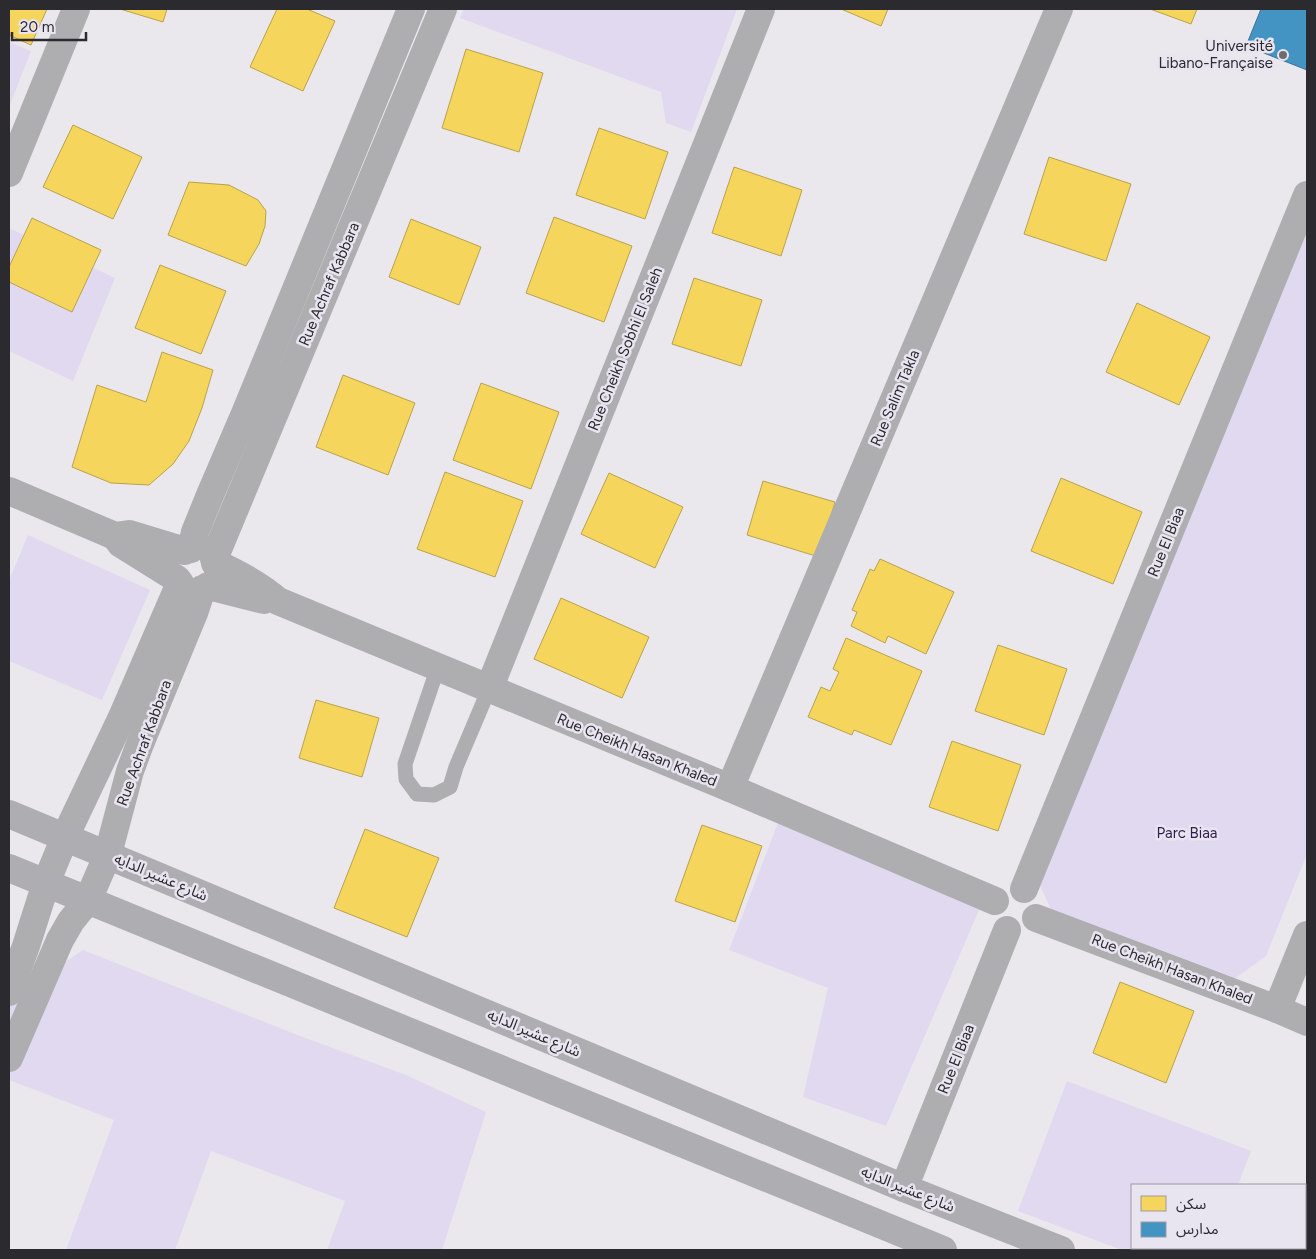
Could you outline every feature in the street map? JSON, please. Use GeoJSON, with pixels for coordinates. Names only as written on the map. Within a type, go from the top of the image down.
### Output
{"type":"FeatureCollection","features":[{"type":"Feature","properties":{"kind":"street"},"geometry":{"type":"LineString","coordinates":[[9,173],[76,9]]}},
{"type":"Feature","properties":{"kind":"street","name":"Rue Achraf Kabbara"},"geometry":{"type":"LineString","coordinates":[[9,1058],[60,940],[71,921],[88,900],[108,854],[130,771],[194,613],[197,570],[195,532],[411,9]]}},
{"type":"Feature","properties":{"kind":"street","name":"Rue Achraf Kabbara"},"geometry":{"type":"LineString","coordinates":[[9,992],[46,883],[65,837],[122,718],[197,570],[443,9]]}},
{"type":"Feature","properties":{"kind":"street","name":"Rue Cheikh Sobhi El Saleh"},"geometry":{"type":"LineString","coordinates":[[489,689],[761,9]]}},
{"type":"Feature","properties":{"kind":"street","name":"Rue Salim Takla"},"geometry":{"type":"LineString","coordinates":[[730,788],[1059,9]]}},
{"type":"Feature","properties":{"kind":"street","name":"Rue El Biaa"},"geometry":{"type":"LineString","coordinates":[[1024,889],[1307,195]]}},
{"type":"Feature","properties":{"kind":"street","name":"Rue Cheikh Hasan Khaled"},"geometry":{"type":"LineString","coordinates":[[9,491],[115,536],[128,534],[197,570],[232,571],[269,593],[278,601],[730,788],[995,901]]}},
{"type":"Feature","properties":{"kind":"street","name":"شارع عشير الدايه"},"geometry":{"type":"LineString","coordinates":[[9,814],[904,1188],[1060,1250]]}},
{"type":"Feature","properties":{"kind":"street"},"geometry":{"type":"LineString","coordinates":[[9,868],[943,1250]]}},
{"type":"Feature","properties":{"kind":"street"},"geometry":{"type":"LineString","coordinates":[[1012,887],[1024,889],[1033,896],[1038,906],[1036,918],[1029,927],[1019,932],[1007,930],[998,923],[994,913],[995,901],[1002,892],[1012,887]]}},
{"type":"Feature","properties":{"kind":"street","name":"Rue Cheikh Hasan Khaled"},"geometry":{"type":"LineString","coordinates":[[1036,918],[1276,1008],[1307,1022]]}},
{"type":"Feature","properties":{"kind":"street","name":"Rue El Biaa"},"geometry":{"type":"LineString","coordinates":[[904,1188],[1007,930]]}},
{"type":"Feature","properties":{"kind":"street"},"geometry":{"type":"LineString","coordinates":[[1276,1008],[1307,935]]}},
{"type":"Feature","properties":{"kind":"lane"},"geometry":{"type":"LineString","coordinates":[[438,667],[405,764],[406,779],[417,794],[434,795],[450,787],[456,767],[489,689]]}},
{"type":"Feature","properties":{"kind":"green space"},"geometry":{"type":"Polygon","coordinates":[[[464,9],[737,9],[691,132],[666,123],[661,92],[460,18],[464,9]]]}},
{"type":"Feature","properties":{"kind":"green space"},"geometry":{"type":"Polygon","coordinates":[[[9,42],[31,51],[9,107],[9,42]]]}},
{"type":"Feature","properties":{"kind":"green space","name":"Parc Biaa"},"geometry":{"type":"Polygon","coordinates":[[[1307,226],[1307,854],[1266,956],[1223,987],[1060,929],[1038,881],[1307,226]]]}},
{"type":"Feature","properties":{"kind":"green space"},"geometry":{"type":"Polygon","coordinates":[[[9,228],[115,278],[73,381],[9,351],[9,228]]]}},
{"type":"Feature","properties":{"kind":"green space"},"geometry":{"type":"Polygon","coordinates":[[[28,535],[150,590],[102,700],[9,661],[9,581],[28,535]]]}},
{"type":"Feature","properties":{"kind":"green space"},"geometry":{"type":"Polygon","coordinates":[[[778,823],[982,903],[886,1126],[803,1097],[828,988],[729,950],[778,823]]]}},
{"type":"Feature","properties":{"kind":"green space"},"geometry":{"type":"Polygon","coordinates":[[[83,950],[295,1034],[406,1075],[486,1112],[442,1250],[327,1250],[345,1201],[211,1151],[175,1250],[66,1250],[114,1120],[9,1080],[9,1000],[83,950]]]}},
{"type":"Feature","properties":{"kind":"green space"},"geometry":{"type":"Polygon","coordinates":[[[1067,1081],[1251,1151],[1238,1184],[1131,1184],[1131,1249],[1214,1250],[1122,1250],[1018,1211],[1067,1081]]]}},
{"type":"Feature","properties":{"kind":"building: سكن"},"geometry":{"type":"Polygon","coordinates":[[[9,9],[47,9],[31,45],[9,35],[9,9]]]}},
{"type":"Feature","properties":{"kind":"building: سكن"},"geometry":{"type":"Polygon","coordinates":[[[120,9],[167,9],[163,22],[120,9]]]}},
{"type":"Feature","properties":{"kind":"building: سكن"},"geometry":{"type":"Polygon","coordinates":[[[277,9],[307,9],[335,21],[303,91],[250,67],[277,9]]]}},
{"type":"Feature","properties":{"kind":"building: سكن"},"geometry":{"type":"Polygon","coordinates":[[[841,9],[888,9],[881,26],[841,9]]]}},
{"type":"Feature","properties":{"kind":"building: سكن"},"geometry":{"type":"Polygon","coordinates":[[[1150,9],[1197,9],[1191,24],[1150,9]]]}},
{"type":"Feature","properties":{"kind":"building: سكن"},"geometry":{"type":"Polygon","coordinates":[[[466,49],[543,73],[519,152],[442,128],[466,49]]]}},
{"type":"Feature","properties":{"kind":"building: سكن"},"geometry":{"type":"Polygon","coordinates":[[[73,125],[142,157],[113,219],[43,187],[73,125]]]}},
{"type":"Feature","properties":{"kind":"building: سكن"},"geometry":{"type":"Polygon","coordinates":[[[599,128],[668,152],[645,219],[576,195],[599,128]]]}},
{"type":"Feature","properties":{"kind":"building: سكن"},"geometry":{"type":"Polygon","coordinates":[[[1049,157],[1131,184],[1106,261],[1024,234],[1049,157]]]}},
{"type":"Feature","properties":{"kind":"building: سكن"},"geometry":{"type":"Polygon","coordinates":[[[734,167],[802,190],[781,256],[712,233],[734,167]]]}},
{"type":"Feature","properties":{"kind":"building: سكن"},"geometry":{"type":"Polygon","coordinates":[[[189,182],[229,185],[258,200],[266,211],[265,226],[259,244],[246,266],[168,235],[189,182]]]}},
{"type":"Feature","properties":{"kind":"building: سكن"},"geometry":{"type":"Polygon","coordinates":[[[554,217],[632,246],[604,322],[526,293],[554,217]]]}},
{"type":"Feature","properties":{"kind":"building: سكن"},"geometry":{"type":"Polygon","coordinates":[[[32,218],[101,250],[72,312],[9,282],[9,267],[32,218]]]}},
{"type":"Feature","properties":{"kind":"building: سكن"},"geometry":{"type":"Polygon","coordinates":[[[411,219],[481,247],[459,305],[389,277],[411,219]]]}},
{"type":"Feature","properties":{"kind":"building: سكن"},"geometry":{"type":"Polygon","coordinates":[[[160,265],[226,291],[201,354],[135,328],[160,265]]]}},
{"type":"Feature","properties":{"kind":"building: سكن"},"geometry":{"type":"Polygon","coordinates":[[[694,278],[762,300],[741,366],[672,344],[694,278]]]}},
{"type":"Feature","properties":{"kind":"building: سكن"},"geometry":{"type":"Polygon","coordinates":[[[1137,303],[1210,337],[1179,405],[1106,372],[1137,303]]]}},
{"type":"Feature","properties":{"kind":"building: سكن"},"geometry":{"type":"Polygon","coordinates":[[[162,352],[213,370],[202,408],[189,441],[173,464],[149,485],[111,483],[72,467],[97,385],[146,402],[162,352]]]}},
{"type":"Feature","properties":{"kind":"building: سكن"},"geometry":{"type":"Polygon","coordinates":[[[343,375],[415,403],[388,475],[316,447],[343,375]]]}},
{"type":"Feature","properties":{"kind":"building: سكن"},"geometry":{"type":"Polygon","coordinates":[[[481,383],[559,412],[531,489],[453,460],[481,383]]]}},
{"type":"Feature","properties":{"kind":"building: سكن"},"geometry":{"type":"Polygon","coordinates":[[[445,472],[523,501],[495,577],[417,549],[445,472]]]}},
{"type":"Feature","properties":{"kind":"building: سكن"},"geometry":{"type":"Polygon","coordinates":[[[609,473],[683,507],[655,568],[581,534],[609,473]]]}},
{"type":"Feature","properties":{"kind":"building: سكن"},"geometry":{"type":"Polygon","coordinates":[[[1061,478],[1142,512],[1113,584],[1031,551],[1061,478]]]}},
{"type":"Feature","properties":{"kind":"building: سكن"},"geometry":{"type":"Polygon","coordinates":[[[763,481],[835,502],[819,557],[747,535],[763,481]]]}},
{"type":"Feature","properties":{"kind":"building: سكن"},"geometry":{"type":"Polygon","coordinates":[[[880,559],[954,592],[926,654],[888,636],[885,643],[851,626],[857,612],[852,610],[870,569],[874,571],[880,559]]]}},
{"type":"Feature","properties":{"kind":"building: سكن"},"geometry":{"type":"Polygon","coordinates":[[[561,598],[649,637],[622,698],[534,659],[561,598]]]}},
{"type":"Feature","properties":{"kind":"building: سكن"},"geometry":{"type":"Polygon","coordinates":[[[846,638],[922,671],[891,745],[854,730],[852,735],[808,717],[821,687],[830,691],[839,672],[833,669],[846,638]]]}},
{"type":"Feature","properties":{"kind":"building: سكن"},"geometry":{"type":"Polygon","coordinates":[[[998,645],[1067,669],[1044,735],[975,711],[998,645]]]}},
{"type":"Feature","properties":{"kind":"building: سكن"},"geometry":{"type":"Polygon","coordinates":[[[316,700],[379,718],[362,777],[299,758],[316,700]]]}},
{"type":"Feature","properties":{"kind":"building: سكن"},"geometry":{"type":"Polygon","coordinates":[[[952,741],[1021,765],[998,831],[929,807],[952,741]]]}},
{"type":"Feature","properties":{"kind":"building: سكن"},"geometry":{"type":"Polygon","coordinates":[[[702,825],[762,846],[735,922],[675,901],[702,825]]]}},
{"type":"Feature","properties":{"kind":"building: سكن"},"geometry":{"type":"Polygon","coordinates":[[[365,829],[439,858],[407,937],[334,908],[365,829]]]}},
{"type":"Feature","properties":{"kind":"building: سكن"},"geometry":{"type":"Polygon","coordinates":[[[1120,982],[1194,1011],[1166,1083],[1093,1053],[1120,982]]]}},
{"type":"Feature","properties":{"kind":"building: مدارس"},"geometry":{"type":"Polygon","coordinates":[[[1261,9],[1307,9],[1307,70],[1246,46],[1261,9]]]}},
{"type":"Feature","properties":{"kind":"place","name":"Université Libano-Française"},"geometry":{"type":"Point","coordinates":[1283,55]}}]}
